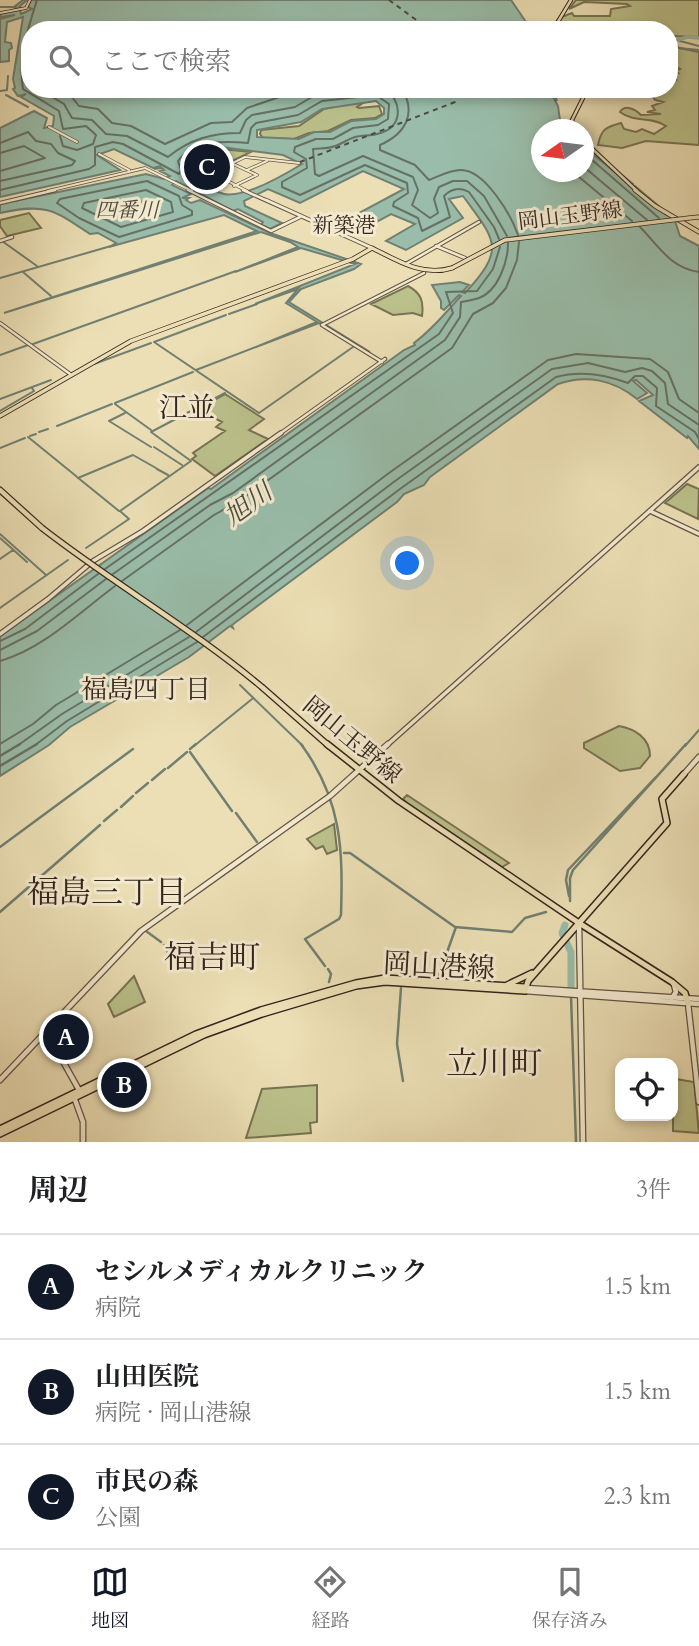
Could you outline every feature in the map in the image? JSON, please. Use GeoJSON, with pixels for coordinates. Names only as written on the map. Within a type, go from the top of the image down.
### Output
{"type":"FeatureCollection","features":[{"type":"Feature","properties":{"kind":"main road"},"geometry":{"type":"LineString","coordinates":[[556,21],[565,13],[570,0]]}},
{"type":"Feature","properties":{"kind":"main road"},"geometry":{"type":"LineString","coordinates":[[572,119],[583,98]]}},
{"type":"Feature","properties":{"kind":"main road"},"geometry":{"type":"LineString","coordinates":[[594,152],[665,213],[680,218],[699,232]]}},
{"type":"Feature","properties":{"kind":"main road","name":"岡山玉野線"},"geometry":{"type":"LineString","coordinates":[[372,247],[432,272],[452,268],[490,245],[505,240],[699,217]]}},
{"type":"Feature","properties":{"kind":"main road"},"geometry":{"type":"LineString","coordinates":[[0,415],[129,339],[372,247]]}},
{"type":"Feature","properties":{"kind":"main road","name":"岡山玉野線"},"geometry":{"type":"LineString","coordinates":[[0,490],[41,528],[86,562],[225,656],[358,771],[579,923],[673,982],[685,993],[688,1001]]}},
{"type":"Feature","properties":{"kind":"main road","name":"岡山港線"},"geometry":{"type":"LineString","coordinates":[[525,989],[539,968],[667,823],[662,799],[684,774]]}},
{"type":"Feature","properties":{"kind":"main road"},"geometry":{"type":"LineString","coordinates":[[505,986],[539,968]]}},
{"type":"Feature","properties":{"kind":"main road","name":"岡山港線"},"geometry":{"type":"LineString","coordinates":[[0,1132],[174,1044],[230,1021],[370,979],[525,989]]}},
{"type":"Feature","properties":{"kind":"main road","name":"岡山港線"},"geometry":{"type":"LineString","coordinates":[[76,1094],[231,1024],[371,983],[525,989]]}},
{"type":"Feature","properties":{"kind":"street"},"geometry":{"type":"LineString","coordinates":[[0,13],[26,8],[30,0]]}},
{"type":"Feature","properties":{"kind":"street"},"geometry":{"type":"LineString","coordinates":[[49,127],[77,142]]}},
{"type":"Feature","properties":{"kind":"street"},"geometry":{"type":"LineString","coordinates":[[99,154],[131,171]]}},
{"type":"Feature","properties":{"kind":"street"},"geometry":{"type":"LineString","coordinates":[[299,163],[245,157],[212,173],[234,186],[372,247]]}},
{"type":"Feature","properties":{"kind":"street"},"geometry":{"type":"LineString","coordinates":[[247,170],[270,160]]}},
{"type":"Feature","properties":{"kind":"street"},"geometry":{"type":"LineString","coordinates":[[231,163],[257,175],[234,186]]}},
{"type":"Feature","properties":{"kind":"street"},"geometry":{"type":"LineString","coordinates":[[0,203],[147,168],[271,231],[302,216]]}},
{"type":"Feature","properties":{"kind":"street"},"geometry":{"type":"LineString","coordinates":[[407,263],[479,222]]}},
{"type":"Feature","properties":{"kind":"street"},"geometry":{"type":"LineString","coordinates":[[0,241],[12,237]]}},
{"type":"Feature","properties":{"kind":"street"},"geometry":{"type":"LineString","coordinates":[[436,246],[464,258]]}},
{"type":"Feature","properties":{"kind":"street"},"geometry":{"type":"LineString","coordinates":[[0,634],[48,599],[93,561],[136,536],[384,360],[322,325],[424,272]]}},
{"type":"Feature","properties":{"kind":"street"},"geometry":{"type":"LineString","coordinates":[[0,323],[69,373]]}},
{"type":"Feature","properties":{"kind":"street"},"geometry":{"type":"LineString","coordinates":[[0,1080],[156,918],[329,796],[699,467]]}},
{"type":"Feature","properties":{"kind":"street"},"geometry":{"type":"LineString","coordinates":[[650,510],[699,534]]}},
{"type":"Feature","properties":{"kind":"street"},"geometry":{"type":"LineString","coordinates":[[684,774],[699,757]]}},
{"type":"Feature","properties":{"kind":"street"},"geometry":{"type":"LineString","coordinates":[[579,923],[574,993],[583,1142]]}},
{"type":"Feature","properties":{"kind":"street"},"geometry":{"type":"LineString","coordinates":[[538,988],[532,980],[539,968]]}},
{"type":"Feature","properties":{"kind":"street"},"geometry":{"type":"LineString","coordinates":[[672,998],[676,992],[673,982]]}},
{"type":"Feature","properties":{"kind":"street"},"geometry":{"type":"LineString","coordinates":[[525,989],[699,1001]]}},
{"type":"Feature","properties":{"kind":"street"},"geometry":{"type":"LineString","coordinates":[[525,989],[688,1001]]}},
{"type":"Feature","properties":{"kind":"street"},"geometry":{"type":"LineString","coordinates":[[688,1001],[699,1102]]}},
{"type":"Feature","properties":{"kind":"street"},"geometry":{"type":"LineString","coordinates":[[46,1031],[76,1094],[83,1122],[83,1142]]}},
{"type":"Feature","properties":{"kind":"green space"},"geometry":{"type":"Polygon","coordinates":[[[576,0],[699,0],[699,37],[678,36],[678,21],[557,21],[572,13],[574,16],[610,16],[611,9],[630,6],[584,2],[569,9],[576,0]]]}},
{"type":"Feature","properties":{"kind":"green space"},"geometry":{"type":"Polygon","coordinates":[[[678,48],[699,52],[699,145],[646,141],[622,148],[598,145],[603,132],[616,124],[621,123],[624,129],[636,132],[642,129],[654,134],[666,126],[620,112],[627,108],[641,115],[661,114],[647,112],[655,110],[652,106],[663,102],[654,98],[678,98],[678,48]]]}},
{"type":"Feature","properties":{"kind":"green space"},"geometry":{"type":"Polygon","coordinates":[[[363,103],[357,107],[359,108],[379,106],[382,114],[375,118],[351,120],[328,131],[309,133],[294,139],[263,138],[260,134],[261,130],[299,126],[324,109],[363,103]]]}},
{"type":"Feature","properties":{"kind":"green space"},"geometry":{"type":"Polygon","coordinates":[[[221,149],[251,152],[201,176],[188,162],[221,149]]]}},
{"type":"Feature","properties":{"kind":"green space"},"geometry":{"type":"Polygon","coordinates":[[[29,213],[41,228],[7,236],[0,226],[0,220],[29,213]]]}},
{"type":"Feature","properties":{"kind":"green space"},"geometry":{"type":"Polygon","coordinates":[[[408,286],[421,298],[422,316],[413,313],[393,315],[371,304],[408,286]]]}},
{"type":"Feature","properties":{"kind":"green space"},"geometry":{"type":"Polygon","coordinates":[[[225,394],[264,419],[249,430],[268,439],[215,476],[192,459],[196,456],[193,453],[225,431],[216,427],[222,422],[197,409],[225,394]]]}},
{"type":"Feature","properties":{"kind":"green space"},"geometry":{"type":"Polygon","coordinates":[[[687,484],[699,489],[698,519],[665,503],[687,484]]]}},
{"type":"Feature","properties":{"kind":"green space"},"geometry":{"type":"Polygon","coordinates":[[[619,726],[636,732],[647,744],[650,756],[640,768],[620,771],[584,748],[584,743],[619,726]]]}},
{"type":"Feature","properties":{"kind":"green space"},"geometry":{"type":"Polygon","coordinates":[[[407,795],[509,863],[502,867],[407,803],[403,799],[407,795]]]}},
{"type":"Feature","properties":{"kind":"green space"},"geometry":{"type":"Polygon","coordinates":[[[334,824],[337,850],[327,854],[323,846],[316,849],[307,839],[334,824]]]}},
{"type":"Feature","properties":{"kind":"green space"},"geometry":{"type":"Polygon","coordinates":[[[134,976],[145,1002],[114,1017],[108,1004],[134,976]]]}},
{"type":"Feature","properties":{"kind":"green space"},"geometry":{"type":"Polygon","coordinates":[[[678,1079],[694,1082],[699,1133],[673,1131],[673,1121],[678,1121],[678,1079]]]}},
{"type":"Feature","properties":{"kind":"green space"},"geometry":{"type":"Polygon","coordinates":[[[317,1085],[317,1122],[310,1123],[311,1133],[246,1138],[262,1089],[317,1085]]]}},
{"type":"Feature","properties":{"kind":"water"},"geometry":{"type":"Polygon","coordinates":[[[23,0],[27,0],[19,7],[21,14],[32,9],[28,7],[31,0],[511,0],[525,21],[22,21],[23,17],[7,22],[5,42],[11,43],[12,48],[9,50],[9,61],[0,62],[0,19],[15,15],[0,17],[0,14],[17,9],[14,7],[23,0]]]}},
{"type":"Feature","properties":{"kind":"water"},"geometry":{"type":"Polygon","coordinates":[[[21,29],[21,95],[18,96],[13,89],[13,79],[21,29]]]}},
{"type":"Feature","properties":{"kind":"water"},"geometry":{"type":"Polygon","coordinates":[[[23,98],[554,98],[560,119],[531,119],[531,182],[594,182],[594,155],[665,214],[678,219],[675,221],[680,236],[699,246],[699,449],[688,436],[687,438],[639,401],[653,395],[636,380],[633,381],[647,393],[637,399],[619,387],[589,379],[558,384],[430,477],[424,485],[404,494],[397,502],[232,625],[233,628],[230,626],[189,657],[70,727],[49,745],[0,776],[0,636],[404,350],[415,345],[461,296],[444,310],[432,285],[460,282],[469,285],[462,292],[465,293],[487,265],[492,244],[483,223],[463,196],[449,199],[463,218],[406,250],[386,241],[415,224],[391,214],[362,230],[342,222],[404,189],[363,171],[300,203],[268,189],[244,201],[245,206],[282,223],[270,229],[261,225],[263,222],[238,209],[233,211],[176,181],[172,185],[191,194],[182,198],[189,198],[186,200],[191,203],[200,200],[270,233],[361,264],[301,289],[289,302],[370,352],[319,323],[256,347],[317,322],[286,303],[298,289],[255,304],[355,264],[301,248],[235,272],[298,247],[261,232],[4,313],[257,231],[224,215],[109,247],[116,243],[98,233],[90,234],[48,210],[28,209],[0,213],[0,204],[146,174],[164,179],[170,176],[160,171],[164,170],[162,168],[154,169],[161,166],[153,168],[114,149],[97,155],[120,170],[0,197],[0,128],[34,111],[47,118],[44,128],[53,126],[54,116],[23,98]],[[376,101],[322,109],[301,122],[257,130],[257,137],[299,139],[314,132],[330,132],[351,121],[376,119],[384,114],[384,108],[376,101]],[[220,147],[185,162],[207,185],[224,194],[253,189],[302,164],[283,155],[220,147]]]}},
{"type":"Feature","properties":{"kind":"waterway"},"geometry":{"type":"LineString","coordinates":[[0,7],[16,7]]}},
{"type":"Feature","properties":{"kind":"waterway"},"geometry":{"type":"LineString","coordinates":[[678,40],[699,38]]}},
{"type":"Feature","properties":{"kind":"waterway"},"geometry":{"type":"LineString","coordinates":[[680,41],[699,46]]}},
{"type":"Feature","properties":{"kind":"waterway"},"geometry":{"type":"LineString","coordinates":[[678,47],[699,50]]}},
{"type":"Feature","properties":{"kind":"waterway"},"geometry":{"type":"LineString","coordinates":[[0,91],[7,90],[8,76]]}},
{"type":"Feature","properties":{"kind":"waterway"},"geometry":{"type":"LineString","coordinates":[[6,95],[28,107]]}},
{"type":"Feature","properties":{"kind":"waterway"},"geometry":{"type":"LineString","coordinates":[[622,175],[633,184]]}},
{"type":"Feature","properties":{"kind":"waterway"},"geometry":{"type":"LineString","coordinates":[[635,186],[661,208]]}},
{"type":"Feature","properties":{"kind":"waterway"},"geometry":{"type":"LineString","coordinates":[[2,241],[37,266]]}},
{"type":"Feature","properties":{"kind":"waterway"},"geometry":{"type":"LineString","coordinates":[[0,278],[111,246]]}},
{"type":"Feature","properties":{"kind":"waterway"},"geometry":{"type":"LineString","coordinates":[[33,344],[236,271]]}},
{"type":"Feature","properties":{"kind":"waterway"},"geometry":{"type":"LineString","coordinates":[[23,272],[51,296]]}},
{"type":"Feature","properties":{"kind":"waterway"},"geometry":{"type":"LineString","coordinates":[[229,314],[257,304]]}},
{"type":"Feature","properties":{"kind":"waterway"},"geometry":{"type":"LineString","coordinates":[[226,315],[154,342],[259,413],[353,347]]}},
{"type":"Feature","properties":{"kind":"waterway"},"geometry":{"type":"LineString","coordinates":[[94,364],[151,343]]}},
{"type":"Feature","properties":{"kind":"waterway"},"geometry":{"type":"LineString","coordinates":[[0,355],[28,345]]}},
{"type":"Feature","properties":{"kind":"waterway"},"geometry":{"type":"LineString","coordinates":[[196,370],[256,347]]}},
{"type":"Feature","properties":{"kind":"waterway"},"geometry":{"type":"LineString","coordinates":[[115,403],[193,372]]}},
{"type":"Feature","properties":{"kind":"waterway"},"geometry":{"type":"LineString","coordinates":[[0,399],[51,380]]}},
{"type":"Feature","properties":{"kind":"waterway"},"geometry":{"type":"LineString","coordinates":[[0,411],[34,391],[32,388]]}},
{"type":"Feature","properties":{"kind":"waterway"},"geometry":{"type":"LineString","coordinates":[[86,548],[129,519],[120,511],[191,461],[151,432],[225,393]]}},
{"type":"Feature","properties":{"kind":"waterway"},"geometry":{"type":"LineString","coordinates":[[57,426],[112,404]]}},
{"type":"Feature","properties":{"kind":"waterway"},"geometry":{"type":"LineString","coordinates":[[115,404],[151,430]]}},
{"type":"Feature","properties":{"kind":"waterway"},"geometry":{"type":"LineString","coordinates":[[125,413],[109,421],[151,447]]}},
{"type":"Feature","properties":{"kind":"waterway"},"geometry":{"type":"LineString","coordinates":[[39,432],[48,429]]}},
{"type":"Feature","properties":{"kind":"waterway"},"geometry":{"type":"LineString","coordinates":[[30,436],[36,434]]}},
{"type":"Feature","properties":{"kind":"waterway"},"geometry":{"type":"LineString","coordinates":[[28,437],[76,476]]}},
{"type":"Feature","properties":{"kind":"waterway"},"geometry":{"type":"LineString","coordinates":[[0,448],[25,438]]}},
{"type":"Feature","properties":{"kind":"waterway"},"geometry":{"type":"LineString","coordinates":[[154,447],[182,465]]}},
{"type":"Feature","properties":{"kind":"waterway"},"geometry":{"type":"LineString","coordinates":[[78,478],[133,455],[156,468]]}},
{"type":"Feature","properties":{"kind":"waterway"},"geometry":{"type":"LineString","coordinates":[[157,469],[168,475]]}},
{"type":"Feature","properties":{"kind":"waterway"},"geometry":{"type":"LineString","coordinates":[[78,478],[119,511]]}},
{"type":"Feature","properties":{"kind":"waterway"},"geometry":{"type":"LineString","coordinates":[[0,534],[46,575]]}},
{"type":"Feature","properties":{"kind":"waterway"},"geometry":{"type":"LineString","coordinates":[[0,538],[27,562]]}},
{"type":"Feature","properties":{"kind":"waterway"},"geometry":{"type":"LineString","coordinates":[[0,559],[13,550]]}},
{"type":"Feature","properties":{"kind":"waterway"},"geometry":{"type":"LineString","coordinates":[[0,608],[68,560]]}},
{"type":"Feature","properties":{"kind":"waterway"},"geometry":{"type":"LineString","coordinates":[[240,685],[301,744]]}},
{"type":"Feature","properties":{"kind":"waterway"},"geometry":{"type":"LineString","coordinates":[[194,746],[252,699]]}},
{"type":"Feature","properties":{"kind":"waterway"},"geometry":{"type":"LineString","coordinates":[[685,746],[699,730]]}},
{"type":"Feature","properties":{"kind":"waterway"},"geometry":{"type":"LineString","coordinates":[[190,749],[196,744]]}},
{"type":"Feature","properties":{"kind":"waterway"},"geometry":{"type":"LineString","coordinates":[[301,744],[325,785],[332,805],[340,847],[341,915],[339,919],[305,939],[325,966]]}},
{"type":"Feature","properties":{"kind":"waterway"},"geometry":{"type":"LineString","coordinates":[[570,901],[570,878],[573,870],[686,744]]}},
{"type":"Feature","properties":{"kind":"waterway"},"geometry":{"type":"LineString","coordinates":[[0,847],[133,749]]}},
{"type":"Feature","properties":{"kind":"waterway"},"geometry":{"type":"LineString","coordinates":[[168,768],[187,752]]}},
{"type":"Feature","properties":{"kind":"waterway"},"geometry":{"type":"LineString","coordinates":[[190,752],[232,811]]}},
{"type":"Feature","properties":{"kind":"waterway"},"geometry":{"type":"LineString","coordinates":[[152,780],[165,769]]}},
{"type":"Feature","properties":{"kind":"waterway"},"geometry":{"type":"LineString","coordinates":[[569,896],[566,880],[568,870],[656,777]]}},
{"type":"Feature","properties":{"kind":"waterway"},"geometry":{"type":"LineString","coordinates":[[136,793],[148,783]]}},
{"type":"Feature","properties":{"kind":"waterway"},"geometry":{"type":"LineString","coordinates":[[121,807],[133,796]]}},
{"type":"Feature","properties":{"kind":"waterway"},"geometry":{"type":"LineString","coordinates":[[104,821],[117,810]]}},
{"type":"Feature","properties":{"kind":"waterway"},"geometry":{"type":"LineString","coordinates":[[236,813],[257,842]]}},
{"type":"Feature","properties":{"kind":"waterway"},"geometry":{"type":"LineString","coordinates":[[0,912],[100,825]]}},
{"type":"Feature","properties":{"kind":"waterway"},"geometry":{"type":"LineString","coordinates":[[344,853],[350,853],[456,927]]}},
{"type":"Feature","properties":{"kind":"waterway"},"geometry":{"type":"LineString","coordinates":[[456,927],[512,932],[525,918],[546,912]]}},
{"type":"Feature","properties":{"kind":"waterway"},"geometry":{"type":"LineString","coordinates":[[565,925],[562,933],[571,952],[571,986]]}},
{"type":"Feature","properties":{"kind":"waterway"},"geometry":{"type":"LineString","coordinates":[[439,975],[456,927]]}},
{"type":"Feature","properties":{"kind":"waterway"},"geometry":{"type":"LineString","coordinates":[[146,931],[161,942]]}},
{"type":"Feature","properties":{"kind":"waterway"},"geometry":{"type":"LineString","coordinates":[[164,945],[177,971]]}},
{"type":"Feature","properties":{"kind":"waterway"},"geometry":{"type":"LineString","coordinates":[[328,969],[331,974],[329,982]]}},
{"type":"Feature","properties":{"kind":"waterway"},"geometry":{"type":"LineString","coordinates":[[401,988],[397,1044],[403,1081]]}},
{"type":"Feature","properties":{"kind":"waterway"},"geometry":{"type":"LineString","coordinates":[[571,996],[576,1142]]}},
{"type":"Feature","properties":{"kind":"ferry route"},"geometry":{"type":"LineString","coordinates":[[389,0],[418,21]]}},
{"type":"Feature","properties":{"kind":"ferry route"},"geometry":{"type":"LineString","coordinates":[[300,162],[455,102],[455,98]]}},
{"type":"Feature","properties":{"kind":"place","name":"市民の森"},"geometry":{"type":"Point","coordinates":[207,167]}},
{"type":"Feature","properties":{"kind":"place","name":"セシルメディカルクリニック"},"geometry":{"type":"Point","coordinates":[66,1037]}},
{"type":"Feature","properties":{"kind":"place","name":"山田医院"},"geometry":{"type":"Point","coordinates":[124,1085]}},
{"type":"Feature","properties":{"kind":"district","name":"新築港"},"geometry":{"type":"Point","coordinates":[344,225]}},
{"type":"Feature","properties":{"kind":"district","name":"江並"},"geometry":{"type":"Point","coordinates":[187,408]}},
{"type":"Feature","properties":{"kind":"district","name":"福島四丁目"},"geometry":{"type":"Point","coordinates":[146,689]}},
{"type":"Feature","properties":{"kind":"district","name":"福島三丁目"},"geometry":{"type":"Point","coordinates":[107,893]}},
{"type":"Feature","properties":{"kind":"district","name":"福吉町"},"geometry":{"type":"Point","coordinates":[212,958]}},
{"type":"Feature","properties":{"kind":"district","name":"立川町"},"geometry":{"type":"Point","coordinates":[494,1064]}},
{"type":"Feature","properties":{"kind":"water label","name":"四番川"},"geometry":{"type":"Point","coordinates":[127,210]}},
{"type":"Feature","properties":{"kind":"water label","name":"旭川"},"geometry":{"type":"Point","coordinates":[248,504]}}]}
